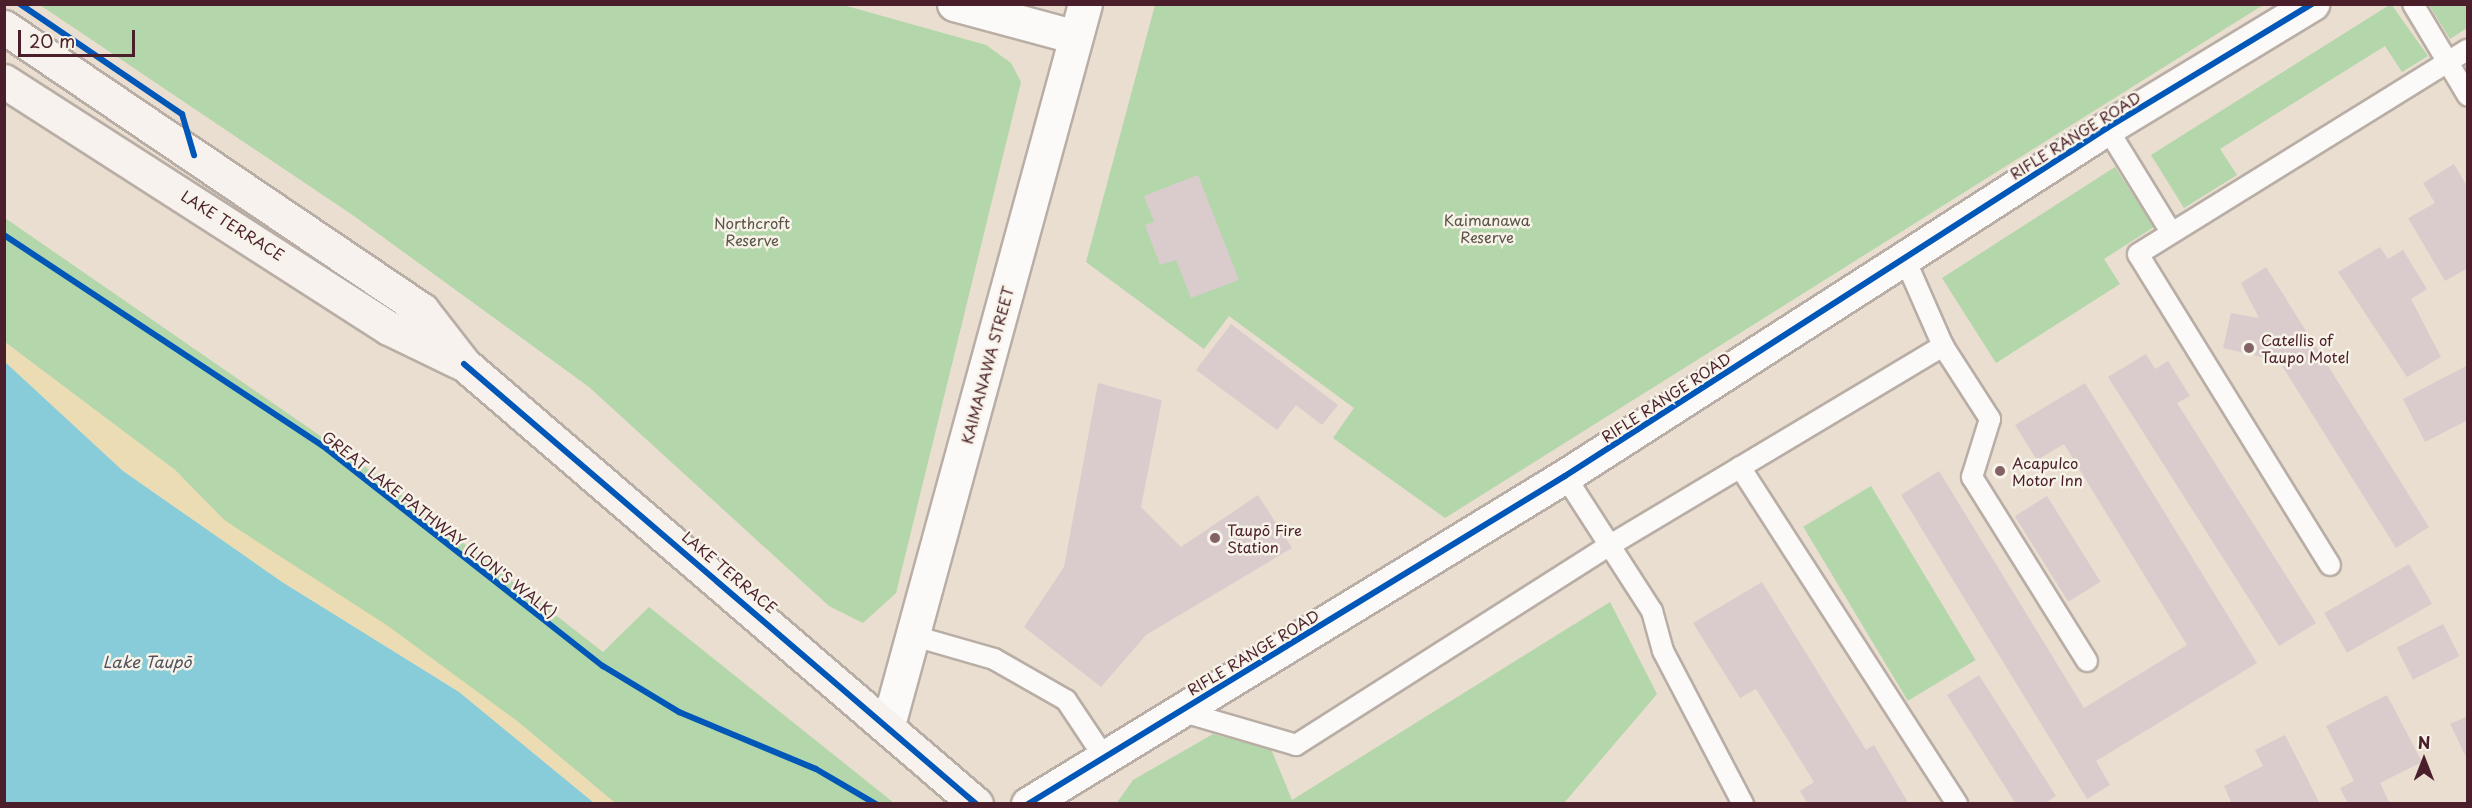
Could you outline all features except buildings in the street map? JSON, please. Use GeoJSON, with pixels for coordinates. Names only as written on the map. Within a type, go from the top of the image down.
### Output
{"type":"FeatureCollection","features":[{"type":"Feature","properties":{"kind":"main road","name":"LAKE TERRACE"},"geometry":{"type":"LineString","coordinates":[[4,27],[422,310],[464,364],[888,725],[976,804]]}},
{"type":"Feature","properties":{"kind":"main road","name":"LAKE TERRACE"},"geometry":{"type":"LineString","coordinates":[[4,81],[294,262],[389,328],[464,364]]}},
{"type":"Feature","properties":{"kind":"street"},"geometry":{"type":"LineString","coordinates":[[954,4],[1076,37]]}},
{"type":"Feature","properties":{"kind":"street","name":"KAIMANAWA STREET"},"geometry":{"type":"LineString","coordinates":[[888,725],[1085,4]]}},
{"type":"Feature","properties":{"kind":"street","name":"RIFLE RANGE ROAD"},"geometry":{"type":"LineString","coordinates":[[1028,804],[1566,476],[2107,128],[2312,4]]}},
{"type":"Feature","properties":{"kind":"street","name":"LAKE TERRACE"},"geometry":{"type":"LineString","coordinates":[[4,43],[63,66]]}},
{"type":"Feature","properties":{"kind":"lane"},"geometry":{"type":"LineString","coordinates":[[2413,4],[2468,96]]}},
{"type":"Feature","properties":{"kind":"lane"},"geometry":{"type":"LineString","coordinates":[[2330,565],[2138,254],[2468,49]]}},
{"type":"Feature","properties":{"kind":"lane"},"geometry":{"type":"LineString","coordinates":[[2107,128],[2171,232]]}},
{"type":"Feature","properties":{"kind":"lane"},"geometry":{"type":"LineString","coordinates":[[1904,257],[1943,346],[1990,419],[1972,477],[2087,661]]}},
{"type":"Feature","properties":{"kind":"lane"},"geometry":{"type":"LineString","coordinates":[[1180,711],[1296,745],[1612,544],[1943,346]]}},
{"type":"Feature","properties":{"kind":"lane"},"geometry":{"type":"LineString","coordinates":[[1740,467],[1957,804]]}},
{"type":"Feature","properties":{"kind":"lane"},"geometry":{"type":"LineString","coordinates":[[1566,476],[1612,544],[1652,611],[1663,651],[1743,804]]}},
{"type":"Feature","properties":{"kind":"lane"},"geometry":{"type":"LineString","coordinates":[[914,636],[994,659],[1066,699],[1104,757]]}},
{"type":"Feature","properties":{"kind":"green space"},"geometry":{"type":"Polygon","coordinates":[[[2391,4],[2428,56],[2402,72],[2385,46],[2220,149],[2237,175],[2184,208],[2151,155],[2391,4]]]}},
{"type":"Feature","properties":{"kind":"green space","name":"Northcroft Reserve"},"geometry":{"type":"Polygon","coordinates":[[[40,5],[843,5],[986,45],[1011,63],[1021,82],[896,593],[863,623],[829,606],[589,387],[354,216],[40,5]]]}},
{"type":"Feature","properties":{"kind":"green space","name":"Kaimanawa Reserve"},"geometry":{"type":"Polygon","coordinates":[[[1155,5],[2263,5],[1445,518],[1333,438],[1354,408],[1229,316],[1204,349],[1086,262],[1155,5]]]}},
{"type":"Feature","properties":{"kind":"green space"},"geometry":{"type":"Polygon","coordinates":[[[2429,5],[2467,5],[2467,28],[2450,39],[2429,5]]]}},
{"type":"Feature","properties":{"kind":"green space"},"geometry":{"type":"Polygon","coordinates":[[[2115,167],[2154,227],[2104,259],[2120,284],[1996,363],[1942,278],[2115,167]]]}},
{"type":"Feature","properties":{"kind":"green space"},"geometry":{"type":"Polygon","coordinates":[[[5,218],[371,471],[603,652],[649,607],[894,803],[615,803],[517,721],[224,520],[175,470],[5,342],[5,218]]]}},
{"type":"Feature","properties":{"kind":"green space"},"geometry":{"type":"Polygon","coordinates":[[[1871,486],[1976,660],[1908,701],[1803,527],[1871,486]]]}},
{"type":"Feature","properties":{"kind":"green space"},"geometry":{"type":"Polygon","coordinates":[[[1610,602],[1657,694],[1564,803],[1116,804],[1133,780],[1213,734],[1271,749],[1292,800],[1610,602]]]}},
{"type":"Feature","properties":{"kind":"sand"},"geometry":{"type":"Polygon","coordinates":[[[4,342],[175,470],[224,520],[388,626],[517,721],[615,803],[594,803],[459,692],[282,582],[123,471],[5,362],[4,342]]]}},
{"type":"Feature","properties":{"kind":"water","name":"Lake Taupō"},"geometry":{"type":"Polygon","coordinates":[[[5,362],[123,471],[282,582],[459,692],[594,803],[5,803],[5,362]]]}},
{"type":"Feature","properties":{"kind":"cycle path"},"geometry":{"type":"LineString","coordinates":[[20,4],[182,114],[194,155]]}},
{"type":"Feature","properties":{"kind":"cycle path"},"geometry":{"type":"LineString","coordinates":[[1028,804],[1565,476],[2107,128],[2312,4]]}},
{"type":"Feature","properties":{"kind":"cycle path","name":"GREAT LAKE PATHWAY (LION'S WALK)"},"geometry":{"type":"LineString","coordinates":[[4,235],[323,446],[603,666],[679,712],[816,769],[876,804]]}},
{"type":"Feature","properties":{"kind":"cycle path"},"geometry":{"type":"LineString","coordinates":[[464,364],[976,804]]}},
{"type":"Feature","properties":{"kind":"place","name":"Catellis of Taupo Motel"},"geometry":{"type":"Point","coordinates":[2249,348]}},
{"type":"Feature","properties":{"kind":"place","name":"Acapulco Motor Inn"},"geometry":{"type":"Point","coordinates":[2000,471]}},
{"type":"Feature","properties":{"kind":"place","name":"Taupō Fire Station"},"geometry":{"type":"Point","coordinates":[1215,538]}}]}
